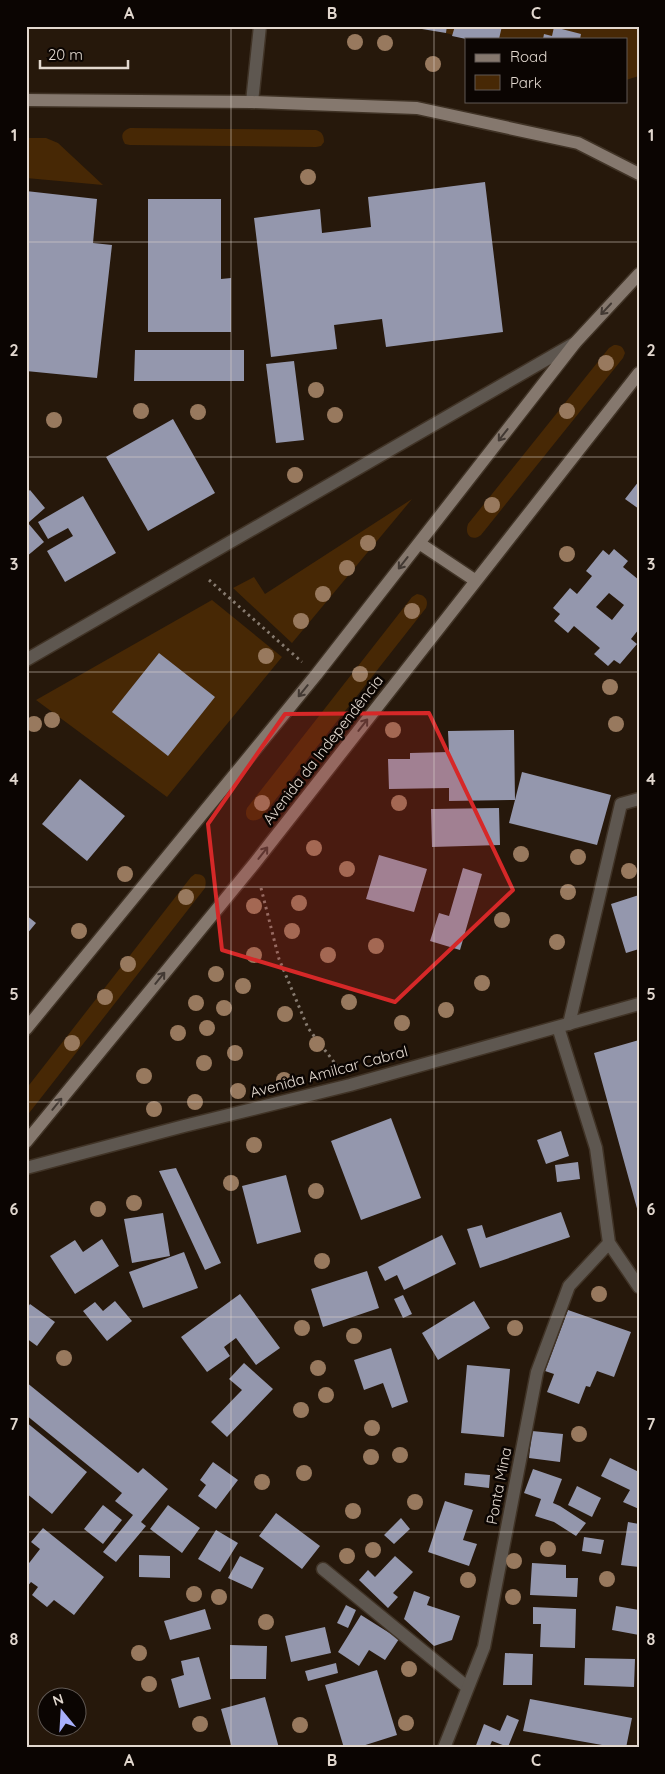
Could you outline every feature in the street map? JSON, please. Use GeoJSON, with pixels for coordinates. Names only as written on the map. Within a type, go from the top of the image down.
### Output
{"type":"FeatureCollection","features":[{"type":"Feature","properties":{"kind":"street"},"geometry":{"type":"LineString","coordinates":[[252,102],[260,26]]}},
{"type":"Feature","properties":{"kind":"street"},"geometry":{"type":"LineString","coordinates":[[26,100],[252,102],[417,108],[578,143],[639,174]]}},
{"type":"Feature","properties":{"kind":"street"},"geometry":{"type":"LineString","coordinates":[[26,1030],[316,674],[575,343],[639,274]]}},
{"type":"Feature","properties":{"kind":"street"},"geometry":{"type":"LineString","coordinates":[[26,660],[575,343]]}},
{"type":"Feature","properties":{"kind":"street","name":"Avenida da Independência"},"geometry":{"type":"LineString","coordinates":[[26,1142],[254,864],[639,373]]}},
{"type":"Feature","properties":{"kind":"street"},"geometry":{"type":"LineString","coordinates":[[418,543],[476,582]]}},
{"type":"Feature","properties":{"kind":"street"},"geometry":{"type":"LineString","coordinates":[[639,799],[621,804],[563,1025],[596,1148],[609,1243],[639,1287]]}},
{"type":"Feature","properties":{"kind":"street","name":"Avenida Amilcar Cabral"},"geometry":{"type":"LineString","coordinates":[[26,1168],[350,1085],[639,1004]]}},
{"type":"Feature","properties":{"kind":"street","name":"Ponta Mina"},"geometry":{"type":"LineString","coordinates":[[444,1748],[484,1647],[537,1372],[568,1286],[609,1243]]}},
{"type":"Feature","properties":{"kind":"street"},"geometry":{"type":"LineString","coordinates":[[323,1569],[467,1687]]}},
{"type":"Feature","properties":{"kind":"path"},"geometry":{"type":"LineString","coordinates":[[192,564],[316,674]]}},
{"type":"Feature","properties":{"kind":"path"},"geometry":{"type":"LineString","coordinates":[[254,864],[279,958],[308,1028],[350,1085]]}},
{"type":"Feature","properties":{"kind":"highlighted area"},"geometry":{"type":"Polygon","coordinates":[[[429,713],[513,890],[395,1002],[222,950],[208,824],[285,714],[429,713]]]}},
{"type":"Feature","properties":{"kind":"green space"},"geometry":{"type":"Polygon","coordinates":[[[447,26],[639,26],[639,76],[628,79],[628,38],[465,39],[446,33],[447,26]]]}},
{"type":"Feature","properties":{"kind":"green space"},"geometry":{"type":"Polygon","coordinates":[[[130,128],[316,130],[324,137],[324,142],[321,146],[316,147],[130,145],[125,144],[122,136],[130,128]]]}},
{"type":"Feature","properties":{"kind":"green space"},"geometry":{"type":"Polygon","coordinates":[[[26,138],[46,138],[58,143],[103,185],[26,178],[26,138]]]}},
{"type":"Feature","properties":{"kind":"green space"},"geometry":{"type":"Polygon","coordinates":[[[614,345],[622,348],[625,353],[623,358],[481,535],[475,538],[470,536],[467,531],[468,524],[609,348],[614,345]]]}},
{"type":"Feature","properties":{"kind":"green space"},"geometry":{"type":"Polygon","coordinates":[[[412,499],[292,643],[233,588],[254,577],[265,594],[412,499]]]}},
{"type":"Feature","properties":{"kind":"green space"},"geometry":{"type":"Polygon","coordinates":[[[417,594],[426,598],[426,608],[261,818],[257,820],[249,819],[246,815],[247,808],[412,597],[417,594]]]}},
{"type":"Feature","properties":{"kind":"green space"},"geometry":{"type":"Polygon","coordinates":[[[212,600],[282,657],[167,797],[36,700],[212,600]]]}},
{"type":"Feature","properties":{"kind":"green space"},"geometry":{"type":"Polygon","coordinates":[[[195,874],[201,875],[204,878],[206,882],[205,888],[26,1117],[26,1089],[195,874]]]}},
{"type":"Feature","properties":{"kind":"building"},"geometry":{"type":"Polygon","coordinates":[[[404,26],[447,26],[446,33],[404,26]]]}},
{"type":"Feature","properties":{"kind":"building"},"geometry":{"type":"Polygon","coordinates":[[[455,26],[502,26],[499,38],[465,39],[452,36],[455,26]]]}},
{"type":"Feature","properties":{"kind":"building"},"geometry":{"type":"Polygon","coordinates":[[[554,27],[581,34],[580,38],[543,38],[544,34],[552,36],[554,27]]]}},
{"type":"Feature","properties":{"kind":"building"},"geometry":{"type":"Polygon","coordinates":[[[485,182],[503,332],[386,347],[382,319],[334,325],[337,349],[271,357],[254,218],[320,209],[322,233],[371,227],[368,197],[485,182]]]}},
{"type":"Feature","properties":{"kind":"building"},"geometry":{"type":"Polygon","coordinates":[[[26,191],[97,199],[93,243],[112,245],[97,378],[26,371],[26,191]]]}},
{"type":"Feature","properties":{"kind":"building"},"geometry":{"type":"Polygon","coordinates":[[[148,199],[221,199],[221,279],[231,278],[231,332],[148,332],[148,199]]]}},
{"type":"Feature","properties":{"kind":"building"},"geometry":{"type":"Polygon","coordinates":[[[135,350],[244,350],[244,381],[134,381],[135,350]]]}},
{"type":"Feature","properties":{"kind":"building"},"geometry":{"type":"Polygon","coordinates":[[[294,361],[304,440],[276,443],[266,364],[294,361]]]}},
{"type":"Feature","properties":{"kind":"building"},"geometry":{"type":"Polygon","coordinates":[[[173,419],[215,493],[148,531],[106,457],[173,419]]]}},
{"type":"Feature","properties":{"kind":"building"},"geometry":{"type":"Polygon","coordinates":[[[639,481],[639,509],[625,499],[639,481]]]}},
{"type":"Feature","properties":{"kind":"building"},"geometry":{"type":"Polygon","coordinates":[[[30,490],[45,508],[28,523],[44,542],[26,557],[26,493],[30,490]]]}},
{"type":"Feature","properties":{"kind":"building"},"geometry":{"type":"Polygon","coordinates":[[[83,496],[116,553],[65,582],[47,551],[73,536],[68,528],[48,539],[38,522],[83,496]]]}},
{"type":"Feature","properties":{"kind":"building"},"geometry":{"type":"Polygon","coordinates":[[[614,549],[628,561],[623,567],[639,580],[639,629],[631,639],[637,644],[620,664],[614,660],[608,666],[594,654],[600,648],[574,626],[568,633],[554,621],[560,614],[553,608],[570,588],[577,594],[592,576],[586,571],[603,550],[609,555],[614,549]],[[609,593],[596,607],[612,620],[624,605],[609,593]]]}},
{"type":"Feature","properties":{"kind":"building"},"geometry":{"type":"Polygon","coordinates":[[[159,653],[215,697],[168,756],[112,712],[159,653]]]}},
{"type":"Feature","properties":{"kind":"building"},"geometry":{"type":"Polygon","coordinates":[[[514,730],[515,800],[449,801],[449,788],[389,789],[388,759],[410,759],[410,753],[449,752],[448,731],[514,730]]]}},
{"type":"Feature","properties":{"kind":"building"},"geometry":{"type":"Polygon","coordinates":[[[522,772],[611,795],[597,845],[509,823],[522,772]]]}},
{"type":"Feature","properties":{"kind":"building"},"geometry":{"type":"Polygon","coordinates":[[[80,779],[125,816],[87,861],[42,824],[80,779]]]}},
{"type":"Feature","properties":{"kind":"building"},"geometry":{"type":"Polygon","coordinates":[[[499,808],[500,845],[432,847],[431,809],[499,808]]]}},
{"type":"Feature","properties":{"kind":"building"},"geometry":{"type":"Polygon","coordinates":[[[379,855],[427,869],[414,912],[366,899],[379,855]]]}},
{"type":"Feature","properties":{"kind":"building"},"geometry":{"type":"Polygon","coordinates":[[[463,868],[482,874],[460,950],[430,941],[439,913],[449,916],[463,868]]]}},
{"type":"Feature","properties":{"kind":"building"},"geometry":{"type":"Polygon","coordinates":[[[639,895],[639,949],[626,953],[611,904],[639,895]]]}},
{"type":"Feature","properties":{"kind":"building"},"geometry":{"type":"Polygon","coordinates":[[[26,915],[36,923],[26,935],[26,915]]]}},
{"type":"Feature","properties":{"kind":"building"},"geometry":{"type":"Polygon","coordinates":[[[639,1040],[639,1212],[638,1212],[594,1053],[639,1040]]]}},
{"type":"Feature","properties":{"kind":"building"},"geometry":{"type":"Polygon","coordinates":[[[391,1118],[421,1198],[361,1220],[331,1141],[391,1118]]]}},
{"type":"Feature","properties":{"kind":"building"},"geometry":{"type":"Polygon","coordinates":[[[561,1131],[569,1156],[546,1164],[537,1140],[561,1131]]]}},
{"type":"Feature","properties":{"kind":"building"},"geometry":{"type":"Polygon","coordinates":[[[578,1162],[580,1179],[557,1182],[555,1165],[578,1162]]]}},
{"type":"Feature","properties":{"kind":"building"},"geometry":{"type":"Polygon","coordinates":[[[176,1168],[221,1263],[205,1270],[159,1171],[176,1168]]]}},
{"type":"Feature","properties":{"kind":"building"},"geometry":{"type":"Polygon","coordinates":[[[286,1175],[301,1232],[257,1244],[242,1186],[286,1175]]]}},
{"type":"Feature","properties":{"kind":"building"},"geometry":{"type":"Polygon","coordinates":[[[561,1212],[570,1237],[480,1268],[467,1229],[482,1225],[486,1238],[561,1212]]]}},
{"type":"Feature","properties":{"kind":"building"},"geometry":{"type":"Polygon","coordinates":[[[163,1213],[170,1256],[132,1263],[124,1219],[163,1213]]]}},
{"type":"Feature","properties":{"kind":"building"},"geometry":{"type":"Polygon","coordinates":[[[442,1235],[456,1264],[404,1290],[397,1275],[385,1281],[378,1267],[442,1235]]]}},
{"type":"Feature","properties":{"kind":"building"},"geometry":{"type":"Polygon","coordinates":[[[102,1239],[119,1266],[75,1294],[50,1256],[75,1240],[83,1252],[102,1239]]]}},
{"type":"Feature","properties":{"kind":"building"},"geometry":{"type":"Polygon","coordinates":[[[184,1252],[198,1288],[143,1308],[129,1272],[184,1252]]]}},
{"type":"Feature","properties":{"kind":"building"},"geometry":{"type":"Polygon","coordinates":[[[367,1271],[379,1308],[323,1327],[311,1289],[367,1271]]]}},
{"type":"Feature","properties":{"kind":"building"},"geometry":{"type":"Polygon","coordinates":[[[240,1294],[280,1348],[256,1365],[236,1338],[224,1347],[230,1356],[207,1372],[181,1337],[240,1294]]]}},
{"type":"Feature","properties":{"kind":"building"},"geometry":{"type":"Polygon","coordinates":[[[403,1295],[412,1314],[403,1318],[394,1299],[403,1295]]]}},
{"type":"Feature","properties":{"kind":"building"},"geometry":{"type":"Polygon","coordinates":[[[115,1301],[132,1321],[107,1341],[83,1311],[95,1302],[103,1311],[115,1301]]]}},
{"type":"Feature","properties":{"kind":"building"},"geometry":{"type":"Polygon","coordinates":[[[474,1301],[490,1328],[438,1360],[422,1333],[474,1301]]]}},
{"type":"Feature","properties":{"kind":"building"},"geometry":{"type":"Polygon","coordinates":[[[30,1304],[55,1322],[37,1346],[26,1338],[26,1310],[30,1304]]]}},
{"type":"Feature","properties":{"kind":"building"},"geometry":{"type":"Polygon","coordinates":[[[568,1310],[631,1332],[614,1377],[597,1371],[590,1387],[586,1386],[579,1404],[547,1392],[554,1374],[545,1371],[568,1310]]]}},
{"type":"Feature","properties":{"kind":"building"},"geometry":{"type":"Polygon","coordinates":[[[391,1348],[408,1402],[392,1408],[383,1383],[364,1390],[354,1360],[391,1348]]]}},
{"type":"Feature","properties":{"kind":"building"},"geometry":{"type":"Polygon","coordinates":[[[244,1363],[273,1389],[227,1437],[211,1422],[242,1390],[229,1379],[244,1363]]]}},
{"type":"Feature","properties":{"kind":"building"},"geometry":{"type":"Polygon","coordinates":[[[467,1365],[510,1369],[504,1437],[461,1433],[467,1365]]]}},
{"type":"Feature","properties":{"kind":"building"},"geometry":{"type":"Polygon","coordinates":[[[26,1382],[138,1473],[143,1468],[168,1489],[141,1522],[146,1526],[116,1562],[103,1552],[133,1515],[115,1501],[122,1493],[26,1415],[26,1382]]]}},
{"type":"Feature","properties":{"kind":"building"},"geometry":{"type":"Polygon","coordinates":[[[26,1422],[87,1472],[52,1514],[26,1493],[26,1422]]]}},
{"type":"Feature","properties":{"kind":"building"},"geometry":{"type":"Polygon","coordinates":[[[532,1431],[563,1434],[560,1462],[529,1458],[532,1431]]]}},
{"type":"Feature","properties":{"kind":"building"},"geometry":{"type":"Polygon","coordinates":[[[610,1458],[639,1472],[639,1509],[623,1502],[630,1490],[601,1476],[610,1458]]]}},
{"type":"Feature","properties":{"kind":"building"},"geometry":{"type":"Polygon","coordinates":[[[213,1462],[238,1480],[216,1509],[198,1496],[206,1485],[200,1480],[213,1462]]]}},
{"type":"Feature","properties":{"kind":"building"},"geometry":{"type":"Polygon","coordinates":[[[533,1469],[562,1479],[553,1503],[586,1523],[576,1536],[554,1522],[535,1516],[541,1499],[524,1493],[533,1469]]]}},
{"type":"Feature","properties":{"kind":"building"},"geometry":{"type":"Polygon","coordinates":[[[465,1473],[490,1475],[489,1488],[464,1485],[465,1473]]]}},
{"type":"Feature","properties":{"kind":"building"},"geometry":{"type":"Polygon","coordinates":[[[577,1486],[601,1498],[592,1517],[568,1505],[577,1486]]]}},
{"type":"Feature","properties":{"kind":"building"},"geometry":{"type":"Polygon","coordinates":[[[445,1501],[473,1510],[463,1540],[477,1544],[469,1566],[428,1552],[445,1501]]]}},
{"type":"Feature","properties":{"kind":"building"},"geometry":{"type":"Polygon","coordinates":[[[103,1505],[122,1520],[103,1544],[84,1529],[103,1505]]]}},
{"type":"Feature","properties":{"kind":"building"},"geometry":{"type":"Polygon","coordinates":[[[168,1505],[200,1528],[182,1553],[150,1529],[168,1505]]]}},
{"type":"Feature","properties":{"kind":"building"},"geometry":{"type":"Polygon","coordinates":[[[276,1513],[320,1546],[302,1569],[259,1536],[276,1513]]]}},
{"type":"Feature","properties":{"kind":"building"},"geometry":{"type":"Polygon","coordinates":[[[401,1518],[410,1529],[394,1544],[384,1535],[401,1518]]]}},
{"type":"Feature","properties":{"kind":"building"},"geometry":{"type":"Polygon","coordinates":[[[628,1522],[639,1524],[639,1567],[621,1565],[628,1522]]]}},
{"type":"Feature","properties":{"kind":"building"},"geometry":{"type":"Polygon","coordinates":[[[43,1528],[104,1577],[74,1615],[54,1600],[47,1607],[32,1595],[38,1587],[31,1582],[26,1588],[26,1567],[40,1549],[31,1542],[43,1528]]]}},
{"type":"Feature","properties":{"kind":"building"},"geometry":{"type":"Polygon","coordinates":[[[216,1530],[238,1543],[220,1572],[198,1559],[216,1530]]]}},
{"type":"Feature","properties":{"kind":"building"},"geometry":{"type":"Polygon","coordinates":[[[584,1537],[604,1540],[601,1554],[582,1551],[584,1537]]]}},
{"type":"Feature","properties":{"kind":"building"},"geometry":{"type":"Polygon","coordinates":[[[139,1555],[170,1556],[170,1578],[139,1577],[139,1555]]]}},
{"type":"Feature","properties":{"kind":"building"},"geometry":{"type":"Polygon","coordinates":[[[240,1556],[264,1568],[252,1589],[228,1578],[240,1556]]]}},
{"type":"Feature","properties":{"kind":"building"},"geometry":{"type":"Polygon","coordinates":[[[395,1556],[413,1572],[393,1593],[398,1597],[388,1608],[359,1580],[368,1570],[375,1577],[395,1556]]]}},
{"type":"Feature","properties":{"kind":"building"},"geometry":{"type":"Polygon","coordinates":[[[532,1563],[566,1565],[566,1578],[578,1578],[577,1597],[530,1595],[532,1563]]]}},
{"type":"Feature","properties":{"kind":"building"},"geometry":{"type":"Polygon","coordinates":[[[414,1591],[430,1597],[427,1605],[460,1616],[452,1640],[434,1646],[404,1619],[414,1591]]]}},
{"type":"Feature","properties":{"kind":"building"},"geometry":{"type":"Polygon","coordinates":[[[346,1605],[356,1610],[348,1628],[337,1623],[346,1605]]]}},
{"type":"Feature","properties":{"kind":"building"},"geometry":{"type":"Polygon","coordinates":[[[616,1606],[639,1610],[639,1635],[612,1630],[616,1606]]]}},
{"type":"Feature","properties":{"kind":"building"},"geometry":{"type":"Polygon","coordinates":[[[533,1607],[576,1609],[575,1648],[540,1647],[541,1624],[533,1624],[533,1607]]]}},
{"type":"Feature","properties":{"kind":"building"},"geometry":{"type":"Polygon","coordinates":[[[205,1609],[211,1629],[170,1640],[164,1621],[205,1609]]]}},
{"type":"Feature","properties":{"kind":"building"},"geometry":{"type":"Polygon","coordinates":[[[361,1615],[399,1639],[385,1660],[369,1650],[359,1666],[338,1652],[361,1615]]]}},
{"type":"Feature","properties":{"kind":"building"},"geometry":{"type":"Polygon","coordinates":[[[325,1627],[331,1653],[291,1662],[285,1636],[325,1627]]]}},
{"type":"Feature","properties":{"kind":"building"},"geometry":{"type":"Polygon","coordinates":[[[230,1645],[267,1646],[266,1679],[230,1679],[230,1645]]]}},
{"type":"Feature","properties":{"kind":"building"},"geometry":{"type":"Polygon","coordinates":[[[505,1653],[533,1654],[532,1685],[503,1685],[505,1653]]]}},
{"type":"Feature","properties":{"kind":"building"},"geometry":{"type":"Polygon","coordinates":[[[199,1657],[211,1699],[179,1708],[171,1679],[184,1675],[181,1661],[199,1657]]]}},
{"type":"Feature","properties":{"kind":"building"},"geometry":{"type":"Polygon","coordinates":[[[585,1658],[635,1659],[634,1687],[584,1685],[585,1658]]]}},
{"type":"Feature","properties":{"kind":"building"},"geometry":{"type":"Polygon","coordinates":[[[336,1663],[338,1673],[308,1681],[305,1671],[336,1663]]]}},
{"type":"Feature","properties":{"kind":"building"},"geometry":{"type":"Polygon","coordinates":[[[377,1670],[397,1735],[356,1748],[344,1748],[325,1685],[377,1670]]]}},
{"type":"Feature","properties":{"kind":"building"},"geometry":{"type":"Polygon","coordinates":[[[265,1697],[279,1748],[232,1748],[221,1709],[265,1697]]]}},
{"type":"Feature","properties":{"kind":"building"},"geometry":{"type":"Polygon","coordinates":[[[530,1699],[632,1718],[626,1748],[601,1748],[602,1745],[523,1731],[530,1699]]]}},
{"type":"Feature","properties":{"kind":"building"},"geometry":{"type":"Polygon","coordinates":[[[507,1715],[519,1720],[508,1747],[492,1741],[489,1748],[475,1748],[484,1724],[500,1731],[507,1715]]]}}]}
